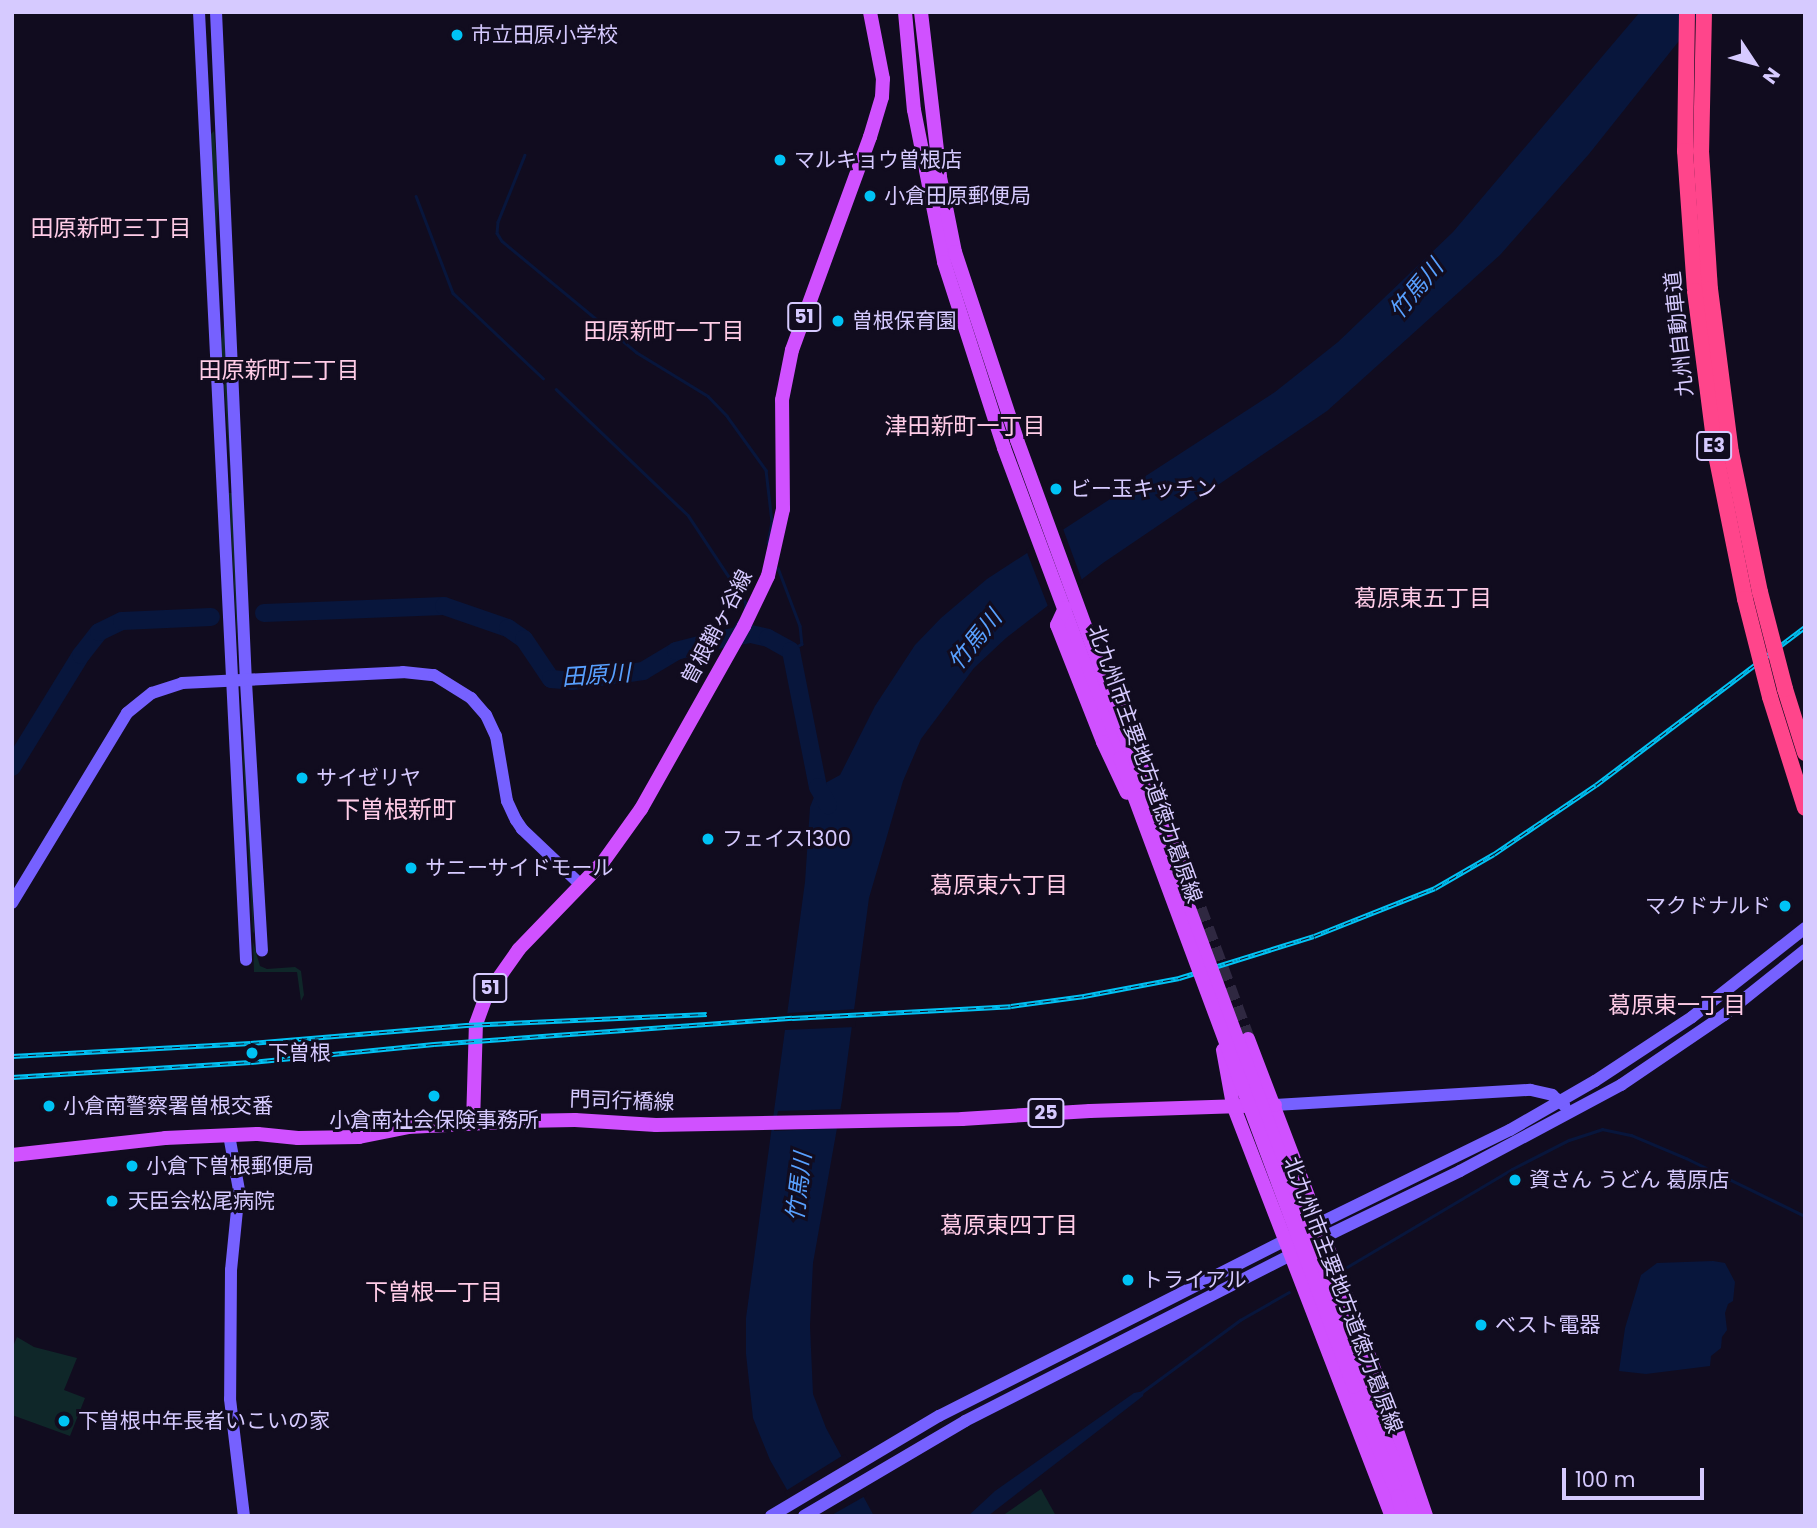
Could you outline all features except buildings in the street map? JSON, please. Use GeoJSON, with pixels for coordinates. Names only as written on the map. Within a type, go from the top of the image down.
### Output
{"type":"FeatureCollection","features":[{"type":"Feature","properties":{"kind":"highway","name":"九州自動車道"},"geometry":{"type":"LineString","coordinates":[[1687,12],[1685,151],[1702,290],[1731,452],[1752,595],[1805,808]]}},
{"type":"Feature","properties":{"kind":"highway","name":"九州自動車道"},"geometry":{"type":"LineString","coordinates":[[1702,290],[1704,12]]}},
{"type":"Feature","properties":{"kind":"highway","name":"九州自動車道"},"geometry":{"type":"LineString","coordinates":[[1777,693],[1805,753]]}},
{"type":"Feature","properties":{"kind":"main road","name":"曽根鞘ヶ谷線"},"geometry":{"type":"LineString","coordinates":[[472,1123],[476,1024],[486,996],[519,949],[603,862],[641,809],[731,650],[768,576],[783,509],[782,400],[792,350],[870,137],[882,97],[883,79],[870,12]]}},
{"type":"Feature","properties":{"kind":"main road","name":"北九州市主要地方道徳力葛原線"},"geometry":{"type":"LineString","coordinates":[[905,12],[914,110],[944,262],[1004,448],[1045,536]]}},
{"type":"Feature","properties":{"kind":"main road","name":"北九州市主要地方道徳力葛原線"},"geometry":{"type":"LineString","coordinates":[[921,12],[940,177],[955,252],[984,346],[1045,536],[1359,1384],[1398,1496],[1402,1516]]}},
{"type":"Feature","properties":{"kind":"main road"},"geometry":{"type":"LineString","coordinates":[[1159,880],[1057,625],[1069,600],[1090,619],[1185,869]]}},
{"type":"Feature","properties":{"kind":"main road"},"geometry":{"type":"LineString","coordinates":[[1248,1039],[1322,1230],[1426,1516]]}},
{"type":"Feature","properties":{"kind":"main road"},"geometry":{"type":"LineString","coordinates":[[1223,1050],[1233,1105],[1392,1516]]}},
{"type":"Feature","properties":{"kind":"main road","name":"門司行橋線"},"geometry":{"type":"LineString","coordinates":[[12,1155],[165,1138],[229,1135],[359,1137],[408,1127],[472,1123],[575,1120],[656,1125],[962,1119],[1275,1105]]}},
{"type":"Feature","properties":{"kind":"main road","name":"北九州市主要地方道徳力葛原線"},"geometry":{"type":"LineString","coordinates":[[1359,1384],[1415,1516]]}},
{"type":"Feature","properties":{"kind":"street"},"geometry":{"type":"LineString","coordinates":[[199,12],[246,960]]}},
{"type":"Feature","properties":{"kind":"street"},"geometry":{"type":"LineString","coordinates":[[216,12],[246,682],[262,951]]}},
{"type":"Feature","properties":{"kind":"street"},"geometry":{"type":"LineString","coordinates":[[12,903],[127,713],[141,700],[169,686],[411,672],[434,675],[460,690],[486,715],[496,736],[507,801],[522,829],[580,884]]}},
{"type":"Feature","properties":{"kind":"street"},"geometry":{"type":"LineString","coordinates":[[804,1516],[965,1421],[1291,1255],[1322,1230],[1562,1101],[1692,1017],[1805,928]]}},
{"type":"Feature","properties":{"kind":"street"},"geometry":{"type":"LineString","coordinates":[[771,1516],[939,1416],[1287,1240],[1322,1230],[1571,1114],[1668,1054],[1805,950]]}},
{"type":"Feature","properties":{"kind":"street"},"geometry":{"type":"LineString","coordinates":[[1275,1105],[1531,1090],[1552,1095],[1562,1101],[1571,1114]]}},
{"type":"Feature","properties":{"kind":"street"},"geometry":{"type":"LineString","coordinates":[[229,1135],[239,1190],[231,1270],[230,1399],[244,1516]]}},
{"type":"Feature","properties":{"kind":"green space"},"geometry":{"type":"Polygon","coordinates":[[[214,131],[219,191],[215,247],[210,135],[214,131]]]}},
{"type":"Feature","properties":{"kind":"green space"},"geometry":{"type":"Polygon","coordinates":[[[224,322],[231,465],[221,343],[224,322]]]}},
{"type":"Feature","properties":{"kind":"green space"},"geometry":{"type":"Polygon","coordinates":[[[229,493],[235,493],[240,604],[237,626],[238,657],[229,493]]]}},
{"type":"Feature","properties":{"kind":"green space"},"geometry":{"type":"Polygon","coordinates":[[[245,708],[254,932],[253,933],[243,757],[245,708]]]}},
{"type":"Feature","properties":{"kind":"green space"},"geometry":{"type":"Polygon","coordinates":[[[253,942],[260,966],[267,969],[295,967],[301,971],[304,995],[301,1001],[297,972],[254,972],[253,942]]]}},
{"type":"Feature","properties":{"kind":"green space"},"geometry":{"type":"Polygon","coordinates":[[[17,1337],[34,1347],[77,1358],[64,1390],[85,1398],[70,1436],[12,1415],[12,1349],[17,1337]]]}},
{"type":"Feature","properties":{"kind":"green space"},"geometry":{"type":"Polygon","coordinates":[[[1041,1489],[1056,1516],[1002,1516],[1041,1489]]]}},
{"type":"Feature","properties":{"kind":"water","name":"竹馬川"},"geometry":{"type":"Polygon","coordinates":[[[1640,12],[1702,12],[1589,154],[1500,255],[1327,411],[1103,563],[1006,638],[974,668],[921,739],[903,781],[869,898],[842,1100],[813,1263],[810,1326],[813,1394],[826,1428],[874,1516],[802,1516],[770,1460],[753,1418],[746,1354],[746,1318],[805,882],[810,807],[818,787],[840,775],[875,706],[915,645],[941,618],[987,579],[1275,392],[1338,342],[1453,232],[1640,12]]]}},
{"type":"Feature","properties":{"kind":"water"},"geometry":{"type":"Polygon","coordinates":[[[1657,1263],[1725,1263],[1735,1282],[1733,1301],[1728,1304],[1725,1313],[1727,1330],[1722,1337],[1721,1348],[1711,1356],[1710,1366],[1646,1374],[1619,1371],[1625,1328],[1641,1275],[1657,1263]]]}},
{"type":"Feature","properties":{"kind":"water"},"geometry":{"type":"Polygon","coordinates":[[[1144,1391],[1143,1396],[988,1516],[968,1516],[995,1491],[1134,1393],[1144,1391]]]}},
{"type":"Feature","properties":{"kind":"pier"},"geometry":{"type":"Polygon","coordinates":[[[1062,526],[1083,583],[1049,609],[1026,550],[1062,526]]]}},
{"type":"Feature","properties":{"kind":"pier"},"geometry":{"type":"Polygon","coordinates":[[[858,1009],[855,1027],[785,1030],[787,1013],[858,1009]]]}},
{"type":"Feature","properties":{"kind":"pier"},"geometry":{"type":"Polygon","coordinates":[[[843,1109],[840,1128],[774,1131],[778,1111],[843,1109]]]}},
{"type":"Feature","properties":{"kind":"pier"},"geometry":{"type":"Polygon","coordinates":[[[845,1454],[867,1495],[830,1516],[798,1516],[784,1492],[845,1454]]]}},
{"type":"Feature","properties":{"kind":"waterway"},"geometry":{"type":"LineString","coordinates":[[525,155],[498,222],[497,233],[502,241],[636,352],[708,396],[727,416],[766,470],[772,522],[768,543]]}},
{"type":"Feature","properties":{"kind":"waterway"},"geometry":{"type":"LineString","coordinates":[[416,196],[453,293],[543,378]]}},
{"type":"Feature","properties":{"kind":"waterway"},"geometry":{"type":"LineString","coordinates":[[556,389],[688,515],[746,603],[745,609]]}},
{"type":"Feature","properties":{"kind":"waterway"},"geometry":{"type":"LineString","coordinates":[[778,568],[800,626],[802,644],[791,651]]}},
{"type":"Feature","properties":{"kind":"waterway","name":"田原川"},"geometry":{"type":"LineString","coordinates":[[264,613],[444,606],[508,628],[524,639],[551,679],[572,681],[643,671],[676,651],[722,639],[751,634],[768,638],[791,651],[818,787],[828,805]]}},
{"type":"Feature","properties":{"kind":"waterway","name":"田原川"},"geometry":{"type":"LineString","coordinates":[[12,767],[81,655],[99,632],[122,621],[211,617]]}},
{"type":"Feature","properties":{"kind":"waterway"},"geometry":{"type":"LineString","coordinates":[[727,638],[739,621]]}},
{"type":"Feature","properties":{"kind":"waterway"},"geometry":{"type":"LineString","coordinates":[[1347,1267],[1512,1169],[1569,1140],[1602,1129],[1631,1135],[1686,1158],[1805,1216]]}},
{"type":"Feature","properties":{"kind":"waterway"},"geometry":{"type":"LineString","coordinates":[[1142,1392],[1240,1320],[1289,1292]]}},
{"type":"Feature","properties":{"kind":"tunnel"},"geometry":{"type":"LineString","coordinates":[[1185,869],[1248,1039]]}},
{"type":"Feature","properties":{"kind":"railway"},"geometry":{"type":"LineString","coordinates":[[12,1077],[251,1062],[434,1044],[792,1018],[1011,1006],[1084,996],[1179,978],[1314,936],[1435,888],[1494,854],[1596,785],[1805,627]]}},
{"type":"Feature","properties":{"kind":"railway"},"geometry":{"type":"LineString","coordinates":[[12,1056],[251,1043],[466,1025],[707,1014]]}},
{"type":"Feature","properties":{"kind":"place","name":"市立田原小学校"},"geometry":{"type":"Point","coordinates":[457,35]}},
{"type":"Feature","properties":{"kind":"place","name":"マルキョウ曽根店"},"geometry":{"type":"Point","coordinates":[780,160]}},
{"type":"Feature","properties":{"kind":"place","name":"小倉田原郵便局"},"geometry":{"type":"Point","coordinates":[870,196]}},
{"type":"Feature","properties":{"kind":"place","name":"曽根保育園"},"geometry":{"type":"Point","coordinates":[838,321]}},
{"type":"Feature","properties":{"kind":"place","name":"ビー玉キッチン"},"geometry":{"type":"Point","coordinates":[1056,489]}},
{"type":"Feature","properties":{"kind":"place","name":"サイゼリヤ"},"geometry":{"type":"Point","coordinates":[302,778]}},
{"type":"Feature","properties":{"kind":"place","name":"フェイス1300"},"geometry":{"type":"Point","coordinates":[708,839]}},
{"type":"Feature","properties":{"kind":"place","name":"サニーサイドモール"},"geometry":{"type":"Point","coordinates":[411,868]}},
{"type":"Feature","properties":{"kind":"place","name":"マクドナルド"},"geometry":{"type":"Point","coordinates":[1785,906]}},
{"type":"Feature","properties":{"kind":"place","name":"下曽根"},"geometry":{"type":"Point","coordinates":[252,1053]}},
{"type":"Feature","properties":{"kind":"place","name":"小倉南社会保険事務所"},"geometry":{"type":"Point","coordinates":[434,1096]}},
{"type":"Feature","properties":{"kind":"place","name":"小倉南警察署曽根交番"},"geometry":{"type":"Point","coordinates":[49,1106]}},
{"type":"Feature","properties":{"kind":"place","name":"小倉下曽根郵便局"},"geometry":{"type":"Point","coordinates":[132,1166]}},
{"type":"Feature","properties":{"kind":"place","name":"資さん うどん 葛原店"},"geometry":{"type":"Point","coordinates":[1515,1180]}},
{"type":"Feature","properties":{"kind":"place","name":"天臣会松尾病院"},"geometry":{"type":"Point","coordinates":[112,1201]}},
{"type":"Feature","properties":{"kind":"place","name":"トライアル"},"geometry":{"type":"Point","coordinates":[1128,1280]}},
{"type":"Feature","properties":{"kind":"place","name":"ベスト電器"},"geometry":{"type":"Point","coordinates":[1481,1325]}},
{"type":"Feature","properties":{"kind":"place","name":"下曽根中年長者いこいの家"},"geometry":{"type":"Point","coordinates":[64,1421]}},
{"type":"Feature","properties":{"kind":"district","name":"田原新町三丁目"},"geometry":{"type":"Point","coordinates":[111,228]}},
{"type":"Feature","properties":{"kind":"district","name":"田原新町一丁目"},"geometry":{"type":"Point","coordinates":[664,331]}},
{"type":"Feature","properties":{"kind":"district","name":"田原新町二丁目"},"geometry":{"type":"Point","coordinates":[279,370]}},
{"type":"Feature","properties":{"kind":"district","name":"津田新町一丁目"},"geometry":{"type":"Point","coordinates":[965,426]}},
{"type":"Feature","properties":{"kind":"district","name":"葛原東五丁目"},"geometry":{"type":"Point","coordinates":[1423,598]}},
{"type":"Feature","properties":{"kind":"district","name":"下曽根新町"},"geometry":{"type":"Point","coordinates":[396,810]}},
{"type":"Feature","properties":{"kind":"district","name":"葛原東六丁目"},"geometry":{"type":"Point","coordinates":[999,885]}},
{"type":"Feature","properties":{"kind":"district","name":"葛原東一丁目"},"geometry":{"type":"Point","coordinates":[1677,1005]}},
{"type":"Feature","properties":{"kind":"district","name":"葛原東四丁目"},"geometry":{"type":"Point","coordinates":[1009,1225]}},
{"type":"Feature","properties":{"kind":"district","name":"下曽根一丁目"},"geometry":{"type":"Point","coordinates":[434,1292]}}]}
